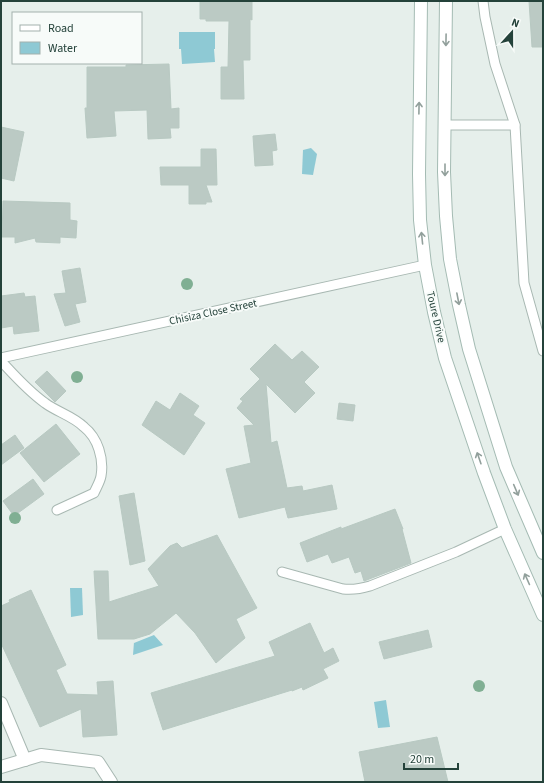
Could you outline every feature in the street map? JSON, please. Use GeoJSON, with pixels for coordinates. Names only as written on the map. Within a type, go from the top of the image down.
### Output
{"type":"FeatureCollection","features":[{"type":"Feature","properties":{"kind":"main road","name":"Toure Drive"},"geometry":{"type":"LineString","coordinates":[[421,1],[419,174],[420,220],[425,265],[434,312],[445,358],[484,473],[505,529],[543,614]]}},
{"type":"Feature","properties":{"kind":"main road"},"geometry":{"type":"LineString","coordinates":[[446,1],[444,172],[450,259],[458,304],[469,349],[506,467],[543,553]]}},
{"type":"Feature","properties":{"kind":"main road"},"geometry":{"type":"LineString","coordinates":[[1,703],[25,760]]}},
{"type":"Feature","properties":{"kind":"main road"},"geometry":{"type":"LineString","coordinates":[[1,767],[41,755],[98,762],[111,782]]}},
{"type":"Feature","properties":{"kind":"lane"},"geometry":{"type":"LineString","coordinates":[[483,1],[495,64],[515,125],[524,283],[543,351]]}},
{"type":"Feature","properties":{"kind":"lane"},"geometry":{"type":"LineString","coordinates":[[445,125],[515,125]]}},
{"type":"Feature","properties":{"kind":"lane","name":"Chisiza Close Street"},"geometry":{"type":"LineString","coordinates":[[1,360],[425,265]]}},
{"type":"Feature","properties":{"kind":"lane"},"geometry":{"type":"LineString","coordinates":[[1,360],[31,392],[46,405],[65,414],[84,426],[95,440],[102,458],[101,477],[94,493],[57,510]]}},
{"type":"Feature","properties":{"kind":"lane"},"geometry":{"type":"LineString","coordinates":[[282,572],[343,589],[350,590],[363,588],[456,552],[505,529]]}},
{"type":"Feature","properties":{"kind":"water"},"geometry":{"type":"Polygon","coordinates":[[[179,32],[215,32],[215,62],[182,64],[181,49],[179,49],[179,32]]]}},
{"type":"Feature","properties":{"kind":"water"},"geometry":{"type":"Polygon","coordinates":[[[311,148],[317,154],[313,175],[302,174],[303,150],[311,148]]]}},
{"type":"Feature","properties":{"kind":"water"},"geometry":{"type":"Polygon","coordinates":[[[70,588],[82,588],[83,615],[71,617],[70,588]]]}},
{"type":"Feature","properties":{"kind":"water"},"geometry":{"type":"Polygon","coordinates":[[[154,635],[163,645],[133,655],[134,642],[154,635]]]}},
{"type":"Feature","properties":{"kind":"water"},"geometry":{"type":"Polygon","coordinates":[[[386,700],[390,727],[378,728],[374,702],[386,700]]]}},
{"type":"Feature","properties":{"kind":"building"},"geometry":{"type":"Polygon","coordinates":[[[200,1],[252,1],[252,20],[250,19],[250,60],[243,60],[244,99],[221,99],[221,67],[228,67],[229,21],[206,21],[206,19],[200,19],[200,1]]]}},
{"type":"Feature","properties":{"kind":"building"},"geometry":{"type":"Polygon","coordinates":[[[529,1],[543,1],[543,47],[532,47],[529,1]]]}},
{"type":"Feature","properties":{"kind":"building"},"geometry":{"type":"Polygon","coordinates":[[[169,64],[171,109],[179,108],[179,128],[170,128],[171,138],[148,139],[147,110],[114,111],[116,136],[87,138],[85,108],[87,108],[87,67],[126,67],[126,65],[169,64]]]}},
{"type":"Feature","properties":{"kind":"building"},"geometry":{"type":"Polygon","coordinates":[[[1,127],[24,132],[14,181],[1,178],[1,127]]]}},
{"type":"Feature","properties":{"kind":"building"},"geometry":{"type":"Polygon","coordinates":[[[275,134],[277,150],[272,151],[273,165],[255,166],[253,136],[275,134]]]}},
{"type":"Feature","properties":{"kind":"building"},"geometry":{"type":"Polygon","coordinates":[[[201,149],[216,149],[217,185],[206,185],[212,202],[206,202],[206,204],[189,204],[189,185],[161,185],[160,167],[201,167],[201,149]]]}},
{"type":"Feature","properties":{"kind":"building"},"geometry":{"type":"Polygon","coordinates":[[[3,201],[70,203],[70,220],[77,221],[76,238],[60,237],[60,243],[36,242],[35,238],[15,243],[15,237],[2,237],[3,201]]]}},
{"type":"Feature","properties":{"kind":"building"},"geometry":{"type":"Polygon","coordinates":[[[80,268],[86,302],[75,304],[80,322],[65,326],[54,294],[66,293],[62,271],[80,268]]]}},
{"type":"Feature","properties":{"kind":"building"},"geometry":{"type":"Polygon","coordinates":[[[24,293],[25,297],[35,296],[39,331],[14,334],[13,326],[1,328],[1,296],[24,293]]]}},
{"type":"Feature","properties":{"kind":"building"},"geometry":{"type":"Polygon","coordinates":[[[275,344],[292,360],[302,351],[319,367],[304,382],[315,393],[295,413],[266,384],[271,443],[277,441],[287,488],[302,486],[303,491],[332,485],[337,509],[288,518],[285,507],[239,518],[226,469],[251,463],[244,426],[254,425],[237,408],[243,401],[240,399],[260,379],[250,369],[275,344]]]}},
{"type":"Feature","properties":{"kind":"building"},"geometry":{"type":"Polygon","coordinates":[[[47,371],[66,391],[55,402],[35,382],[47,371]]]}},
{"type":"Feature","properties":{"kind":"building"},"geometry":{"type":"Polygon","coordinates":[[[180,393],[199,406],[193,415],[205,423],[184,455],[142,425],[156,401],[170,410],[180,393]]]}},
{"type":"Feature","properties":{"kind":"building"},"geometry":{"type":"Polygon","coordinates":[[[339,403],[355,405],[353,421],[337,419],[339,403]]]}},
{"type":"Feature","properties":{"kind":"building"},"geometry":{"type":"Polygon","coordinates":[[[56,424],[80,454],[44,482],[20,453],[56,424]]]}},
{"type":"Feature","properties":{"kind":"building"},"geometry":{"type":"Polygon","coordinates":[[[15,435],[24,448],[1,465],[1,445],[15,435]]]}},
{"type":"Feature","properties":{"kind":"building"},"geometry":{"type":"Polygon","coordinates":[[[33,479],[44,494],[14,516],[3,501],[33,479]]]}},
{"type":"Feature","properties":{"kind":"building"},"geometry":{"type":"Polygon","coordinates":[[[134,493],[145,561],[130,565],[119,496],[134,493]]]}},
{"type":"Feature","properties":{"kind":"building"},"geometry":{"type":"Polygon","coordinates":[[[395,509],[403,529],[411,563],[364,581],[361,571],[355,573],[349,557],[332,563],[328,554],[307,562],[300,543],[341,527],[341,529],[395,509]]]}},
{"type":"Feature","properties":{"kind":"building"},"geometry":{"type":"Polygon","coordinates":[[[217,535],[257,608],[236,619],[245,638],[216,663],[195,633],[176,613],[150,634],[134,639],[98,639],[94,571],[108,571],[109,602],[159,586],[148,569],[170,546],[177,543],[182,548],[217,535]]]}},
{"type":"Feature","properties":{"kind":"building"},"geometry":{"type":"Polygon","coordinates":[[[31,590],[66,665],[56,670],[67,694],[98,695],[97,682],[113,681],[117,735],[83,737],[81,709],[40,727],[1,643],[1,606],[10,602],[9,600],[31,590]]]}},
{"type":"Feature","properties":{"kind":"building"},"geometry":{"type":"Polygon","coordinates":[[[310,623],[324,653],[333,648],[339,661],[323,669],[328,678],[303,690],[302,687],[163,730],[151,693],[275,656],[269,642],[310,623]]]}},
{"type":"Feature","properties":{"kind":"building"},"geometry":{"type":"Polygon","coordinates":[[[428,630],[432,647],[384,659],[379,642],[428,630]]]}},
{"type":"Feature","properties":{"kind":"building"},"geometry":{"type":"Polygon","coordinates":[[[437,737],[448,782],[365,782],[359,752],[437,737]]]}}]}
